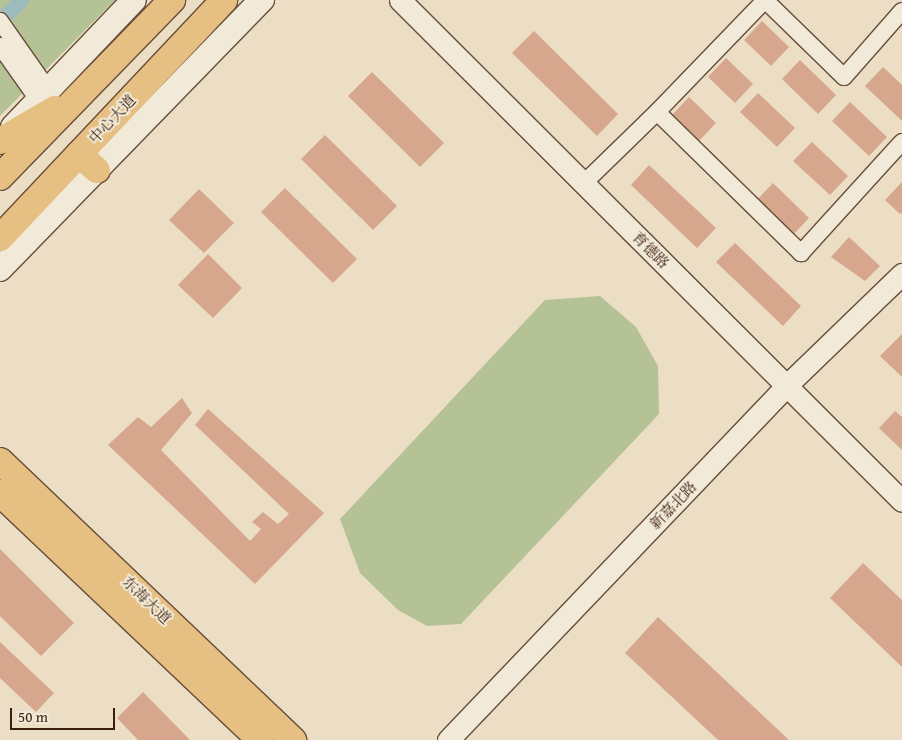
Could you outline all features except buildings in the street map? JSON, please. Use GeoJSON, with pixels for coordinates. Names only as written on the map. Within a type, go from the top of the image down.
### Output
{"type":"FeatureCollection","features":[{"type":"Feature","properties":{"kind":"main road"},"geometry":{"type":"LineString","coordinates":[[0,141],[134,0]]}},
{"type":"Feature","properties":{"kind":"main road"},"geometry":{"type":"LineString","coordinates":[[0,177],[172,0]]}},
{"type":"Feature","properties":{"kind":"main road","name":"中心大道"},"geometry":{"type":"LineString","coordinates":[[0,238],[88,162],[224,0]]}},
{"type":"Feature","properties":{"kind":"main road"},"geometry":{"type":"LineString","coordinates":[[0,270],[88,162],[262,0]]}},
{"type":"Feature","properties":{"kind":"main road"},"geometry":{"type":"LineString","coordinates":[[0,141],[80,95]]}},
{"type":"Feature","properties":{"kind":"main road","name":"东海大道"},"geometry":{"type":"LineString","coordinates":[[0,461],[293,740]]}},
{"type":"Feature","properties":{"kind":"main road","name":"东海大道"},"geometry":{"type":"LineString","coordinates":[[0,493],[260,740]]}},
{"type":"Feature","properties":{"kind":"street","name":"育德路"},"geometry":{"type":"LineString","coordinates":[[400,0],[902,501]]}},
{"type":"Feature","properties":{"kind":"street"},"geometry":{"type":"LineString","coordinates":[[584,183],[657,112],[765,0],[844,77],[902,11]]}},
{"type":"Feature","properties":{"kind":"street"},"geometry":{"type":"LineString","coordinates":[[0,21],[9,50],[44,96]]}},
{"type":"Feature","properties":{"kind":"street"},"geometry":{"type":"LineString","coordinates":[[657,112],[801,253],[902,142]]}},
{"type":"Feature","properties":{"kind":"street","name":"新嘉北路"},"geometry":{"type":"LineString","coordinates":[[448,740],[787,386],[902,274]]}},
{"type":"Feature","properties":{"kind":"green space"},"geometry":{"type":"Polygon","coordinates":[[[0,0],[115,0],[0,116],[0,0]]]}},
{"type":"Feature","properties":{"kind":"green space"},"geometry":{"type":"Polygon","coordinates":[[[600,296],[636,327],[658,366],[659,414],[461,624],[427,626],[398,610],[360,573],[340,519],[545,300],[600,296]]]}},
{"type":"Feature","properties":{"kind":"waterway"},"geometry":{"type":"LineString","coordinates":[[0,21],[21,0]]}}]}
